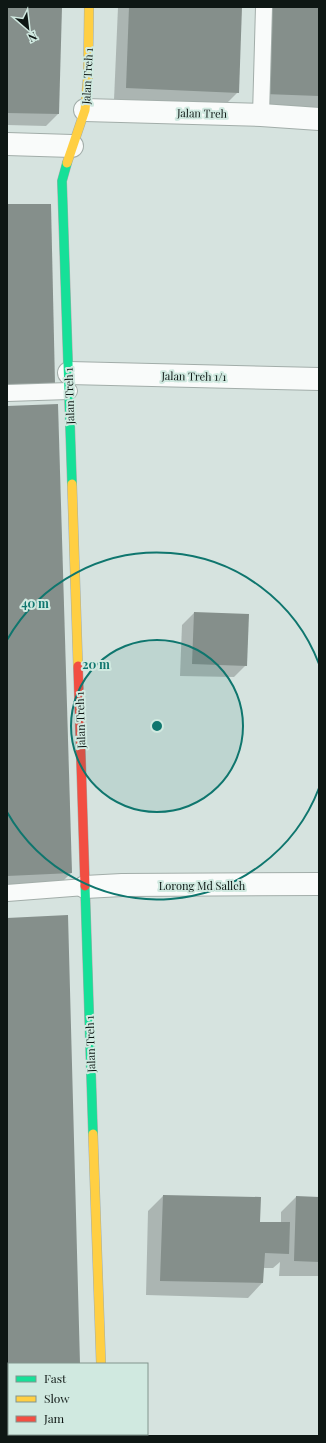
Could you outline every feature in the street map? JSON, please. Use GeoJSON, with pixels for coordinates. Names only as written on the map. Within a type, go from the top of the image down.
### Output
{"type":"FeatureCollection","features":[{"type":"Feature","properties":{"kind":"street","name":"Jalan Treh 1"},"geometry":{"type":"LineString","coordinates":[[89,7],[88,76],[85,110],[72,146],[62,181],[101,1363]]}},
{"type":"Feature","properties":{"kind":"street","name":"Jalan Treh"},"geometry":{"type":"LineString","coordinates":[[85,110],[261,114],[319,119]]}},
{"type":"Feature","properties":{"kind":"street"},"geometry":{"type":"LineString","coordinates":[[7,144],[72,146]]}},
{"type":"Feature","properties":{"kind":"street","name":"Jalan Treh 1/1"},"geometry":{"type":"LineString","coordinates":[[69,382],[319,379]]}},
{"type":"Feature","properties":{"kind":"street","name":"Lorong Md Salleh"},"geometry":{"type":"LineString","coordinates":[[85,887],[122,885],[319,884]]}},
{"type":"Feature","properties":{"kind":"lane"},"geometry":{"type":"LineString","coordinates":[[261,114],[264,7]]}},
{"type":"Feature","properties":{"kind":"lane"},"geometry":{"type":"LineString","coordinates":[[7,393],[69,382]]}},
{"type":"Feature","properties":{"kind":"lane"},"geometry":{"type":"LineString","coordinates":[[7,893],[85,887]]}},
{"type":"Feature","properties":{"kind":"building"},"geometry":{"type":"Polygon","coordinates":[[[7,7],[62,7],[59,114],[7,113],[7,7]]]}},
{"type":"Feature","properties":{"kind":"building"},"geometry":{"type":"Polygon","coordinates":[[[129,7],[242,7],[239,93],[126,88],[129,7]]]}},
{"type":"Feature","properties":{"kind":"building"},"geometry":{"type":"Polygon","coordinates":[[[269,7],[319,7],[319,96],[265,94],[269,7]]]}},
{"type":"Feature","properties":{"kind":"building"},"geometry":{"type":"Polygon","coordinates":[[[7,204],[51,204],[55,384],[7,385],[7,204]]]}},
{"type":"Feature","properties":{"kind":"building"},"geometry":{"type":"Polygon","coordinates":[[[58,404],[72,873],[7,876],[7,406],[58,404]]]}},
{"type":"Feature","properties":{"kind":"building"},"geometry":{"type":"Polygon","coordinates":[[[194,612],[249,614],[247,666],[192,664],[194,612]]]}},
{"type":"Feature","properties":{"kind":"building"},"geometry":{"type":"Polygon","coordinates":[[[68,915],[80,1363],[8,1363],[8,1371],[7,1371],[7,918],[68,915]]]}},
{"type":"Feature","properties":{"kind":"building"},"geometry":{"type":"Polygon","coordinates":[[[163,1195],[261,1197],[260,1222],[290,1222],[289,1254],[265,1253],[263,1283],[160,1281],[163,1195]]]}},
{"type":"Feature","properties":{"kind":"building"},"geometry":{"type":"Polygon","coordinates":[[[296,1196],[319,1197],[319,1262],[294,1261],[296,1196]]]}},
{"type":"Feature","properties":{"kind":"traffic: fast"},"geometry":{"type":"LineString","coordinates":[[67,163],[62,181],[72,484]]}},
{"type":"Feature","properties":{"kind":"traffic: fast"},"geometry":{"type":"LineString","coordinates":[[85,886],[93,1134]]}},
{"type":"Feature","properties":{"kind":"traffic: slow"},"geometry":{"type":"LineString","coordinates":[[67,163],[85,110],[88,76],[89,7]]}},
{"type":"Feature","properties":{"kind":"traffic: slow"},"geometry":{"type":"LineString","coordinates":[[72,484],[78,666]]}},
{"type":"Feature","properties":{"kind":"traffic: slow"},"geometry":{"type":"LineString","coordinates":[[93,1134],[101,1363]]}},
{"type":"Feature","properties":{"kind":"traffic: jam"},"geometry":{"type":"LineString","coordinates":[[78,666],[85,886]]}}]}
